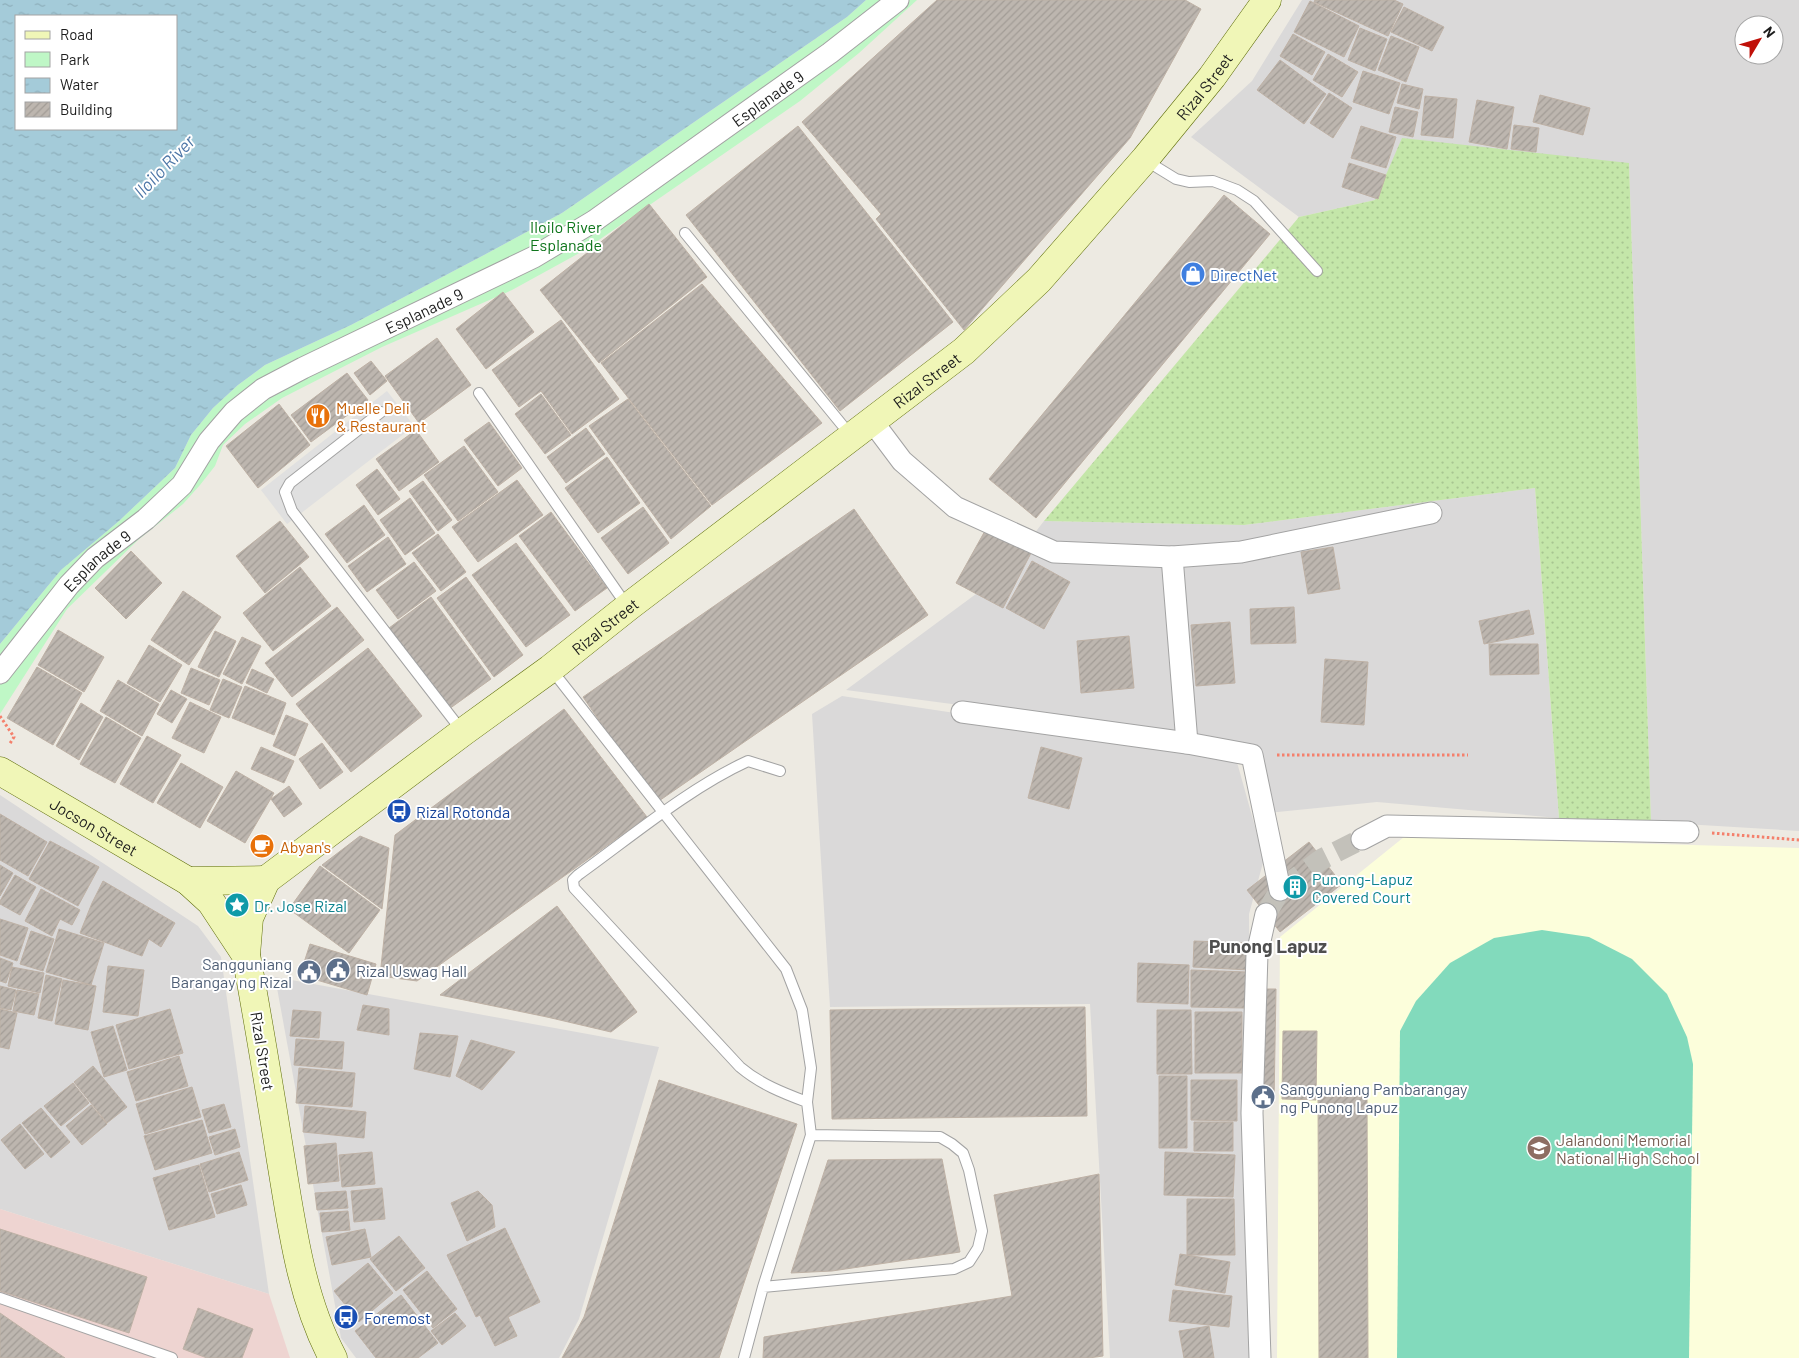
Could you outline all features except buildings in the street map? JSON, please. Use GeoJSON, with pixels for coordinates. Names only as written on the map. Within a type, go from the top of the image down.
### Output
{"type":"FeatureCollection","features":[{"type":"Feature","properties":{"kind":"main road","name":"Rizal Street"},"geometry":{"type":"LineString","coordinates":[[333,1358],[316,1321],[305,1285],[290,1220],[246,955],[248,918],[266,880],[550,669],[628,606],[964,351],[1039,280],[1145,159],[1212,77],[1267,0]]}},
{"type":"Feature","properties":{"kind":"main road","name":"Jocson Street"},"geometry":{"type":"LineString","coordinates":[[3,761],[188,881],[211,902],[246,955]]}},
{"type":"Feature","properties":{"kind":"main road"},"geometry":{"type":"LineString","coordinates":[[188,881],[266,880]]}},
{"type":"Feature","properties":{"kind":"street","name":"Esplanade 9"},"geometry":{"type":"LineString","coordinates":[[0,673],[69,585],[94,558],[146,518],[182,485],[209,441],[234,412],[256,395],[303,368],[534,257],[594,221],[830,53],[898,0]]}},
{"type":"Feature","properties":{"kind":"street"},"geometry":{"type":"LineString","coordinates":[[862,429],[955,507],[1054,552],[1172,557],[1241,552],[1431,513]]}},
{"type":"Feature","properties":{"kind":"street"},"geometry":{"type":"LineString","coordinates":[[1172,557],[1187,743]]}},
{"type":"Feature","properties":{"kind":"street"},"geometry":{"type":"LineString","coordinates":[[962,712],[1187,743],[1252,755],[1280,890]]}},
{"type":"Feature","properties":{"kind":"street"},"geometry":{"type":"LineString","coordinates":[[1362,839],[1387,826],[1688,832]]}},
{"type":"Feature","properties":{"kind":"street"},"geometry":{"type":"LineString","coordinates":[[1260,1358],[1252,1113],[1257,954],[1266,914]]}},
{"type":"Feature","properties":{"kind":"lane"},"geometry":{"type":"LineString","coordinates":[[1145,159],[1176,179],[1189,182],[1213,182],[1237,190],[1254,201],[1317,271]]}},
{"type":"Feature","properties":{"kind":"lane"},"geometry":{"type":"LineString","coordinates":[[685,233],[862,429]]}},
{"type":"Feature","properties":{"kind":"lane"},"geometry":{"type":"LineString","coordinates":[[479,392],[628,606]]}},
{"type":"Feature","properties":{"kind":"lane"},"geometry":{"type":"LineString","coordinates":[[381,412],[290,483],[285,492],[292,511],[463,732]]}},
{"type":"Feature","properties":{"kind":"lane"},"geometry":{"type":"LineString","coordinates":[[550,669],[786,969],[802,1010],[811,1068],[807,1102],[810,1135],[763,1287],[744,1358]]}},
{"type":"Feature","properties":{"kind":"lane"},"geometry":{"type":"LineString","coordinates":[[780,771],[748,761],[722,773],[663,813],[573,880],[574,888],[740,1067],[762,1083],[807,1102]]}},
{"type":"Feature","properties":{"kind":"lane"},"geometry":{"type":"LineString","coordinates":[[763,1287],[954,1269],[969,1262],[978,1248],[982,1231],[969,1170],[963,1153],[952,1144],[940,1137],[810,1135]]}},
{"type":"Feature","properties":{"kind":"lane"},"geometry":{"type":"LineString","coordinates":[[0,1298],[172,1358]]}},
{"type":"Feature","properties":{"kind":"path"},"geometry":{"type":"LineString","coordinates":[[0,716],[14,737],[3,761]]}},
{"type":"Feature","properties":{"kind":"path"},"geometry":{"type":"LineString","coordinates":[[1252,755],[1468,755]]}},
{"type":"Feature","properties":{"kind":"path"},"geometry":{"type":"LineString","coordinates":[[1688,832],[1799,840]]}},
{"type":"Feature","properties":{"kind":"shaded area"},"geometry":{"type":"Polygon","coordinates":[[[1302,0],[1799,0],[1799,831],[1651,822],[1629,163],[1375,200],[1299,217],[1191,137],[1252,81],[1302,0]]]}},
{"type":"Feature","properties":{"kind":"shaded area"},"geometry":{"type":"Polygon","coordinates":[[[387,391],[414,426],[287,524],[261,490],[387,391]]]}},
{"type":"Feature","properties":{"kind":"shaded area"},"geometry":{"type":"Polygon","coordinates":[[[1535,488],[1559,818],[1377,802],[1268,813],[1254,744],[846,690],[1003,574],[1044,521],[1244,525],[1535,488]]]}},
{"type":"Feature","properties":{"kind":"shaded area"},"geometry":{"type":"Polygon","coordinates":[[[842,696],[1235,755],[1264,859],[1249,914],[1251,1358],[1110,1358],[1090,1004],[830,1007],[812,714],[842,696]]]}},
{"type":"Feature","properties":{"kind":"shaded area"},"geometry":{"type":"Polygon","coordinates":[[[0,795],[198,926],[221,957],[269,1294],[0,1209],[0,795]]]}},
{"type":"Feature","properties":{"kind":"shaded area","name":"Jalandoni Memorial National High School"},"geometry":{"type":"Polygon","coordinates":[[[1404,837],[1799,848],[1799,1358],[1277,1358],[1280,937],[1404,837]]]}},
{"type":"Feature","properties":{"kind":"shaded area"},"geometry":{"type":"Polygon","coordinates":[[[275,977],[659,1047],[579,1319],[559,1358],[356,1358],[341,1338],[275,977]]]}},
{"type":"Feature","properties":{"kind":"shaded area"},"geometry":{"type":"Polygon","coordinates":[[[0,1209],[269,1294],[290,1358],[0,1358],[0,1209]]]}},
{"type":"Feature","properties":{"kind":"green space","name":"Iloilo River Esplanade"},"geometry":{"type":"Polygon","coordinates":[[[866,0],[917,0],[859,53],[800,101],[583,251],[512,290],[382,347],[282,398],[245,424],[223,445],[215,466],[183,504],[138,540],[67,609],[0,714],[0,644],[61,570],[119,521],[175,468],[191,435],[213,408],[238,385],[265,365],[351,325],[562,213],[847,17],[866,0]]]}},
{"type":"Feature","properties":{"kind":"green space"},"geometry":{"type":"Polygon","coordinates":[[[1402,138],[1629,163],[1651,822],[1559,818],[1535,488],[1244,525],[1044,521],[1299,217],[1375,200],[1402,138]]]}},
{"type":"Feature","properties":{"kind":"green space"},"geometry":{"type":"Polygon","coordinates":[[[1542,930],[1589,937],[1632,959],[1667,994],[1687,1037],[1693,1064],[1689,1358],[1397,1358],[1400,1031],[1416,1001],[1450,963],[1494,938],[1542,930]]]}},
{"type":"Feature","properties":{"kind":"water","name":"Iloilo River"},"geometry":{"type":"Polygon","coordinates":[[[0,0],[866,0],[847,17],[562,213],[351,325],[265,365],[238,385],[213,408],[191,435],[175,468],[119,521],[61,570],[0,644],[0,0]]]}},
{"type":"Feature","properties":{"kind":"tunnel"},"geometry":{"type":"LineString","coordinates":[[1266,914],[1280,890],[1322,859],[1362,839]]}},
{"type":"Feature","properties":{"kind":"place","name":"DirectNet"},"geometry":{"type":"Point","coordinates":[1193,274]}},
{"type":"Feature","properties":{"kind":"place","name":"Muelle Deli & Restaurant"},"geometry":{"type":"Point","coordinates":[318,416]}},
{"type":"Feature","properties":{"kind":"place","name":"Rizal Rotonda"},"geometry":{"type":"Point","coordinates":[399,811]}},
{"type":"Feature","properties":{"kind":"place","name":"Abyan's"},"geometry":{"type":"Point","coordinates":[262,846]}},
{"type":"Feature","properties":{"kind":"place","name":"Punong-Lapuz Covered Court"},"geometry":{"type":"Point","coordinates":[1295,887]}},
{"type":"Feature","properties":{"kind":"place","name":"Dr. Jose Rizal"},"geometry":{"type":"Point","coordinates":[237,905]}},
{"type":"Feature","properties":{"kind":"place","name":"Rizal Uswag Hall"},"geometry":{"type":"Point","coordinates":[338,970]}},
{"type":"Feature","properties":{"kind":"place","name":"Sangguniang Barangay ng Rizal"},"geometry":{"type":"Point","coordinates":[309,972]}},
{"type":"Feature","properties":{"kind":"place","name":"Sangguniang Pambarangay ng Punong Lapuz"},"geometry":{"type":"Point","coordinates":[1263,1097]}},
{"type":"Feature","properties":{"kind":"place","name":"Jalandoni Memorial National High School"},"geometry":{"type":"Point","coordinates":[1539,1148]}},
{"type":"Feature","properties":{"kind":"place","name":"Foremost"},"geometry":{"type":"Point","coordinates":[346,1317]}},
{"type":"Feature","properties":{"kind":"district","name":"Punong Lapuz"},"geometry":{"type":"Point","coordinates":[1268,945]}}]}
